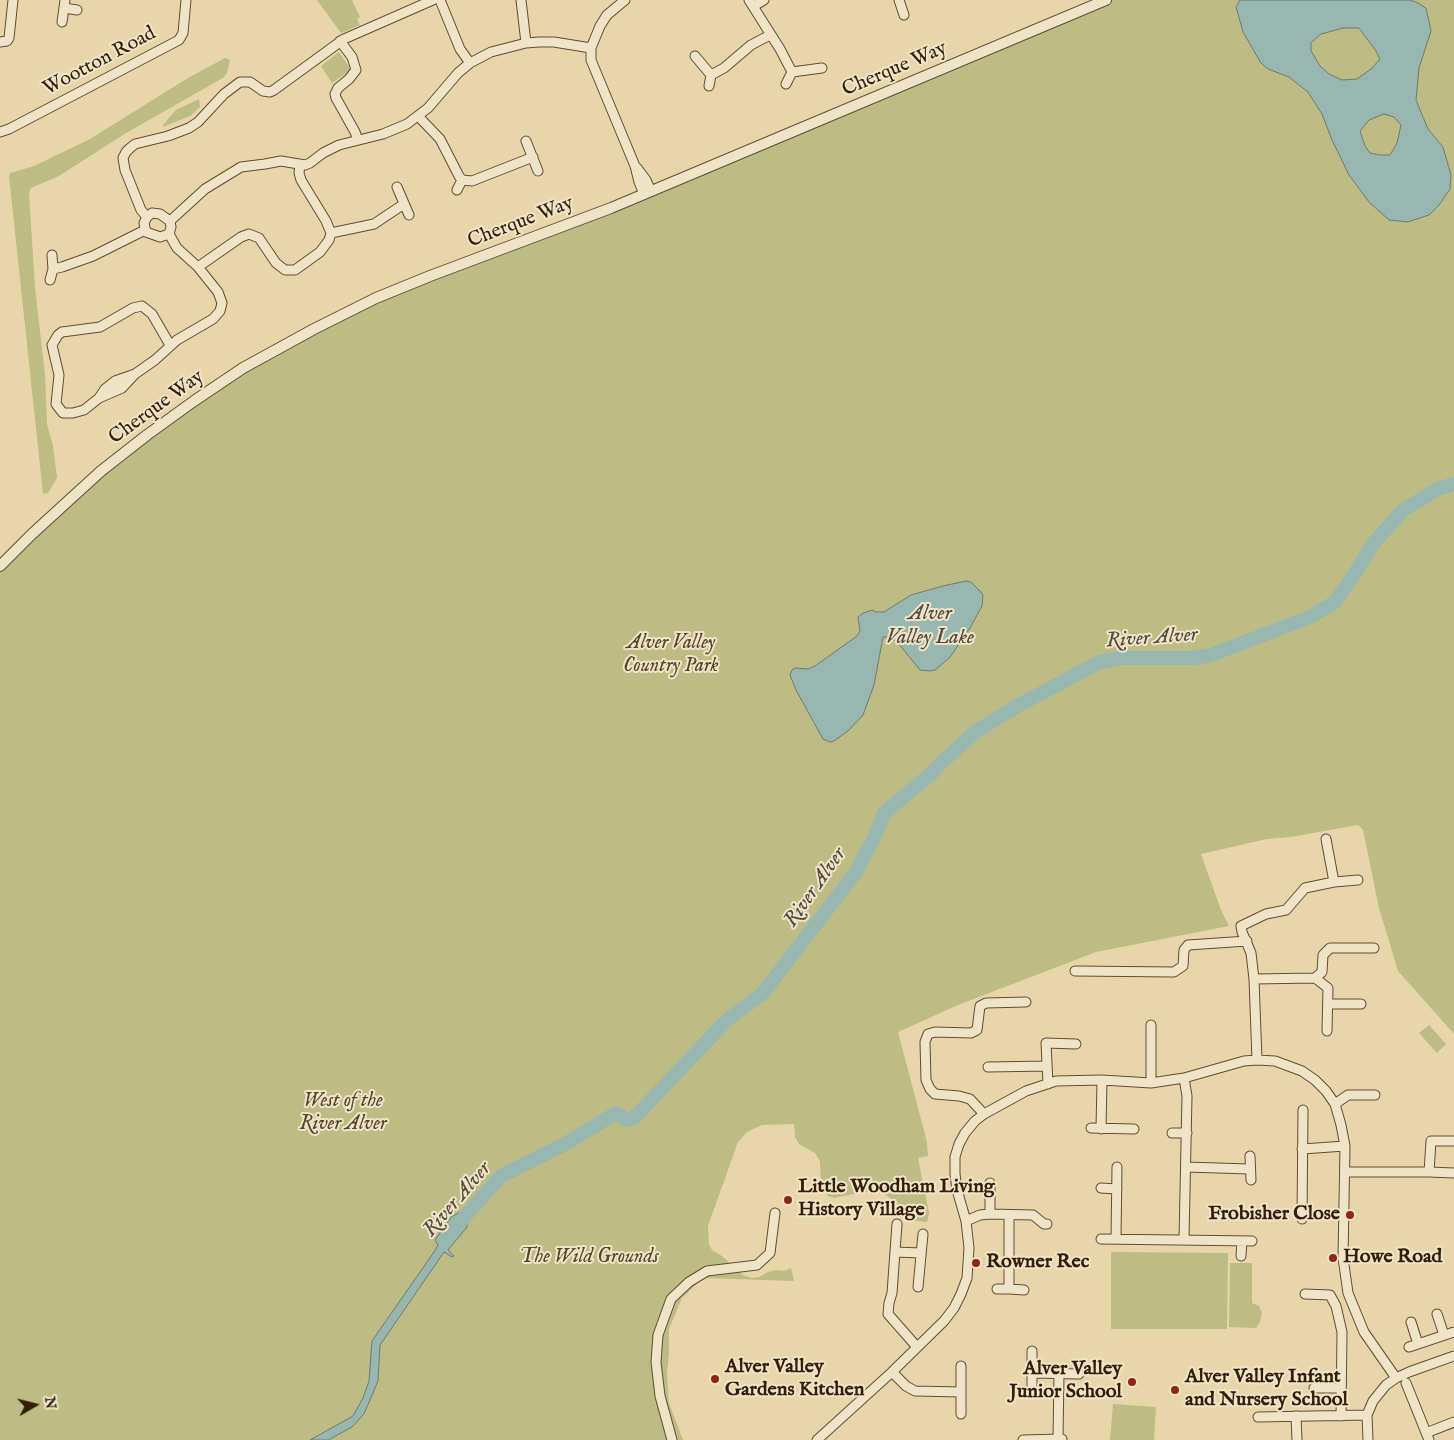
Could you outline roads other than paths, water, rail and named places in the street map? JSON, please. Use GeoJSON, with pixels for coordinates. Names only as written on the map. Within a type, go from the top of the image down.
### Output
{"type":"FeatureCollection","features":[{"type":"Feature","properties":{"kind":"street"},"geometry":{"type":"LineString","coordinates":[[3,41],[9,38],[13,0]]}},
{"type":"Feature","properties":{"kind":"street","name":"Wootton Road"},"geometry":{"type":"LineString","coordinates":[[0,132],[179,40],[183,32],[186,0]]}},
{"type":"Feature","properties":{"kind":"street"},"geometry":{"type":"LineString","coordinates":[[147,217],[141,210],[125,170],[123,158],[126,152],[135,144],[168,136],[189,128],[198,122],[224,94],[240,82],[250,82],[266,92],[274,90],[340,41],[433,0]]}},
{"type":"Feature","properties":{"kind":"street"},"geometry":{"type":"LineString","coordinates":[[440,0],[460,49],[470,63]]}},
{"type":"Feature","properties":{"kind":"street"},"geometry":{"type":"LineString","coordinates":[[521,0],[526,43]]}},
{"type":"Feature","properties":{"kind":"street"},"geometry":{"type":"LineString","coordinates":[[625,0],[607,15],[595,36],[591,48],[591,60],[636,166],[639,182],[648,193]]}},
{"type":"Feature","properties":{"kind":"street"},"geometry":{"type":"LineString","coordinates":[[764,0],[751,3],[780,48],[792,72]]}},
{"type":"Feature","properties":{"kind":"street"},"geometry":{"type":"LineString","coordinates":[[899,0],[904,15]]}},
{"type":"Feature","properties":{"kind":"street","name":"Cherque Way"},"geometry":{"type":"LineString","coordinates":[[0,566],[101,470],[194,401],[243,368],[314,329],[376,298],[648,193],[1106,0]]}},
{"type":"Feature","properties":{"kind":"street"},"geometry":{"type":"LineString","coordinates":[[62,22],[65,4],[77,10]]}},
{"type":"Feature","properties":{"kind":"street"},"geometry":{"type":"LineString","coordinates":[[709,86],[711,76],[724,68],[751,44],[770,35]]}},
{"type":"Feature","properties":{"kind":"street"},"geometry":{"type":"LineString","coordinates":[[340,41],[352,57],[356,70],[349,80],[338,88],[335,94],[358,140]]}},
{"type":"Feature","properties":{"kind":"street"},"geometry":{"type":"LineString","coordinates":[[170,221],[205,189],[240,167],[281,161],[300,165],[310,163],[331,148],[395,130],[428,108],[451,80],[470,63],[492,52],[526,43],[554,42],[591,48]]}},
{"type":"Feature","properties":{"kind":"street"},"geometry":{"type":"LineString","coordinates":[[695,56],[711,76]]}},
{"type":"Feature","properties":{"kind":"street"},"geometry":{"type":"LineString","coordinates":[[792,72],[822,68]]}},
{"type":"Feature","properties":{"kind":"street"},"geometry":{"type":"LineString","coordinates":[[786,84],[792,72]]}},
{"type":"Feature","properties":{"kind":"street"},"geometry":{"type":"LineString","coordinates":[[418,116],[440,139],[462,180],[472,181],[533,156]]}},
{"type":"Feature","properties":{"kind":"street"},"geometry":{"type":"LineString","coordinates":[[526,141],[538,171]]}},
{"type":"Feature","properties":{"kind":"street"},"geometry":{"type":"LineString","coordinates":[[300,165],[299,173],[301,180],[332,233]]}},
{"type":"Feature","properties":{"kind":"street"},"geometry":{"type":"LineString","coordinates":[[457,190],[462,180]]}},
{"type":"Feature","properties":{"kind":"street"},"geometry":{"type":"LineString","coordinates":[[397,187],[409,215]]}},
{"type":"Feature","properties":{"kind":"street"},"geometry":{"type":"LineString","coordinates":[[332,233],[374,224],[404,204]]}},
{"type":"Feature","properties":{"kind":"street"},"geometry":{"type":"LineString","coordinates":[[156,213],[164,216],[170,221],[172,227],[169,234],[164,236],[148,234],[144,230],[144,223],[147,217],[156,213]]}},
{"type":"Feature","properties":{"kind":"street"},"geometry":{"type":"LineString","coordinates":[[53,269],[92,256],[144,230]]}},
{"type":"Feature","properties":{"kind":"street"},"geometry":{"type":"LineString","coordinates":[[198,267],[241,237],[249,234],[258,238],[280,267],[285,270],[295,270],[325,248],[332,233]]}},
{"type":"Feature","properties":{"kind":"street"},"geometry":{"type":"LineString","coordinates":[[169,234],[177,248],[198,267],[218,292],[222,303],[220,311],[213,319],[170,345],[155,360],[135,374],[115,380],[99,398],[78,412],[67,414],[59,409],[56,404],[59,374],[52,345],[58,335],[67,331],[100,327],[133,308],[142,306],[152,314],[170,345]]}},
{"type":"Feature","properties":{"kind":"street"},"geometry":{"type":"LineString","coordinates":[[50,280],[53,269],[52,255]]}},
{"type":"Feature","properties":{"kind":"street"},"geometry":{"type":"LineString","coordinates":[[1326,839],[1334,882]]}},
{"type":"Feature","properties":{"kind":"street"},"geometry":{"type":"LineString","coordinates":[[1257,1060],[1254,979],[1251,953],[1241,926],[1266,914],[1286,910],[1305,888],[1334,882],[1358,880]]}},
{"type":"Feature","properties":{"kind":"street"},"geometry":{"type":"LineString","coordinates":[[1075,972],[1174,972],[1183,966],[1184,950],[1188,945],[1247,941]]}},
{"type":"Feature","properties":{"kind":"street"},"geometry":{"type":"LineString","coordinates":[[1315,978],[1322,972],[1322,955],[1330,948],[1374,948]]}},
{"type":"Feature","properties":{"kind":"street"},"geometry":{"type":"LineString","coordinates":[[1254,979],[1315,978],[1328,988],[1327,1031]]}},
{"type":"Feature","properties":{"kind":"street"},"geometry":{"type":"LineString","coordinates":[[984,1114],[970,1099],[960,1096],[935,1094],[930,1089],[926,1080],[925,1042],[928,1034],[935,1032],[971,1033],[977,1030],[980,1006],[986,1003],[1026,1002]]}},
{"type":"Feature","properties":{"kind":"street"},"geometry":{"type":"LineString","coordinates":[[1328,1004],[1362,1004]]}},
{"type":"Feature","properties":{"kind":"street"},"geometry":{"type":"LineString","coordinates":[[1151,1025],[1151,1083]]}},
{"type":"Feature","properties":{"kind":"street"},"geometry":{"type":"LineString","coordinates":[[1048,1084],[1046,1043],[1076,1044]]}},
{"type":"Feature","properties":{"kind":"street"},"geometry":{"type":"LineString","coordinates":[[820,1439],[947,1318],[961,1294],[967,1278],[969,1248],[966,1221],[957,1190],[955,1158],[965,1133],[984,1114],[1026,1091],[1056,1081],[1102,1080],[1151,1083],[1184,1078],[1228,1064],[1257,1060],[1275,1061],[1302,1071],[1315,1080],[1335,1104],[1345,1146],[1343,1258],[1348,1292],[1364,1332],[1396,1378]]}},
{"type":"Feature","properties":{"kind":"street"},"geometry":{"type":"LineString","coordinates":[[988,1067],[1047,1066]]}},
{"type":"Feature","properties":{"kind":"street"},"geometry":{"type":"LineString","coordinates":[[1184,1078],[1187,1096],[1184,1239]]}},
{"type":"Feature","properties":{"kind":"street"},"geometry":{"type":"LineString","coordinates":[[1101,1129],[1102,1080]]}},
{"type":"Feature","properties":{"kind":"street"},"geometry":{"type":"LineString","coordinates":[[1335,1104],[1348,1095],[1375,1095]]}},
{"type":"Feature","properties":{"kind":"street"},"geometry":{"type":"LineString","coordinates":[[1302,1110],[1302,1219]]}},
{"type":"Feature","properties":{"kind":"street"},"geometry":{"type":"LineString","coordinates":[[1091,1128],[1134,1129]]}},
{"type":"Feature","properties":{"kind":"street"},"geometry":{"type":"LineString","coordinates":[[1172,1133],[1187,1133]]}},
{"type":"Feature","properties":{"kind":"street"},"geometry":{"type":"LineString","coordinates":[[1430,1172],[1431,1141],[1454,1141]]}},
{"type":"Feature","properties":{"kind":"street"},"geometry":{"type":"LineString","coordinates":[[1302,1149],[1345,1146]]}},
{"type":"Feature","properties":{"kind":"street"},"geometry":{"type":"LineString","coordinates":[[1250,1156],[1251,1180]]}},
{"type":"Feature","properties":{"kind":"street"},"geometry":{"type":"LineString","coordinates":[[1116,1238],[1117,1167]]}},
{"type":"Feature","properties":{"kind":"street"},"geometry":{"type":"LineString","coordinates":[[1186,1167],[1249,1168]]}},
{"type":"Feature","properties":{"kind":"street"},"geometry":{"type":"LineString","coordinates":[[1345,1172],[1454,1173]]}},
{"type":"Feature","properties":{"kind":"street"},"geometry":{"type":"LineString","coordinates":[[990,1183],[990,1214]]}},
{"type":"Feature","properties":{"kind":"street"},"geometry":{"type":"LineString","coordinates":[[1101,1188],[1117,1188]]}},
{"type":"Feature","properties":{"kind":"street"},"geometry":{"type":"LineString","coordinates":[[672,1440],[660,1396],[656,1362],[658,1335],[671,1299],[681,1288],[707,1271],[757,1265],[770,1253],[775,1213]]}},
{"type":"Feature","properties":{"kind":"street"},"geometry":{"type":"LineString","coordinates":[[966,1221],[980,1215],[990,1214],[1033,1216],[1047,1224]]}},
{"type":"Feature","properties":{"kind":"street"},"geometry":{"type":"LineString","coordinates":[[1009,1289],[1010,1215]]}},
{"type":"Feature","properties":{"kind":"street"},"geometry":{"type":"LineString","coordinates":[[897,1224],[892,1293],[888,1314],[917,1347]]}},
{"type":"Feature","properties":{"kind":"street"},"geometry":{"type":"LineString","coordinates":[[918,1287],[923,1234]]}},
{"type":"Feature","properties":{"kind":"street"},"geometry":{"type":"LineString","coordinates":[[1101,1239],[1252,1241]]}},
{"type":"Feature","properties":{"kind":"street"},"geometry":{"type":"LineString","coordinates":[[1241,1256],[1242,1241]]}},
{"type":"Feature","properties":{"kind":"street"},"geometry":{"type":"LineString","coordinates":[[895,1252],[921,1253]]}},
{"type":"Feature","properties":{"kind":"street"},"geometry":{"type":"LineString","coordinates":[[997,1289],[1024,1290]]}},
{"type":"Feature","properties":{"kind":"street"},"geometry":{"type":"LineString","coordinates":[[1305,1294],[1330,1295],[1336,1306],[1342,1332],[1341,1416]]}},
{"type":"Feature","properties":{"kind":"street"},"geometry":{"type":"LineString","coordinates":[[1437,1314],[1444,1335]]}},
{"type":"Feature","properties":{"kind":"street"},"geometry":{"type":"LineString","coordinates":[[1411,1322],[1418,1344]]}},
{"type":"Feature","properties":{"kind":"street"},"geometry":{"type":"LineString","coordinates":[[1409,1347],[1454,1332]]}},
{"type":"Feature","properties":{"kind":"street"},"geometry":{"type":"LineString","coordinates":[[1032,1351],[1032,1392]]}},
{"type":"Feature","properties":{"kind":"street"},"geometry":{"type":"LineString","coordinates":[[1368,1440],[1367,1416],[1379,1392],[1396,1378],[1454,1356]]}},
{"type":"Feature","properties":{"kind":"street"},"geometry":{"type":"LineString","coordinates":[[961,1366],[961,1414]]}},
{"type":"Feature","properties":{"kind":"street"},"geometry":{"type":"LineString","coordinates":[[892,1372],[906,1386],[915,1391],[961,1392]]}},
{"type":"Feature","properties":{"kind":"street"},"geometry":{"type":"LineString","coordinates":[[1032,1373],[1079,1374]]}},
{"type":"Feature","properties":{"kind":"street"},"geometry":{"type":"LineString","coordinates":[[1023,1440],[1061,1440],[1059,1374]]}},
{"type":"Feature","properties":{"kind":"street"},"geometry":{"type":"LineString","coordinates":[[1406,1383],[1428,1437],[1454,1422]]}},
{"type":"Feature","properties":{"kind":"street"},"geometry":{"type":"LineString","coordinates":[[1314,1388],[1341,1388]]}},
{"type":"Feature","properties":{"kind":"street"},"geometry":{"type":"LineString","coordinates":[[1296,1416],[1297,1440]]}},
{"type":"Feature","properties":{"kind":"street"},"geometry":{"type":"LineString","coordinates":[[1258,1417],[1367,1416]]}},
{"type":"Feature","properties":{"kind":"water"},"geometry":{"type":"Polygon","coordinates":[[[1240,0],[1409,0],[1426,8],[1431,31],[1419,68],[1416,100],[1428,129],[1443,147],[1451,175],[1450,189],[1429,215],[1408,222],[1389,220],[1369,202],[1349,175],[1322,114],[1308,92],[1289,77],[1268,69],[1261,63],[1243,32],[1236,7],[1240,0]],[[1343,28],[1321,34],[1311,43],[1311,51],[1320,66],[1329,74],[1342,80],[1357,79],[1371,69],[1380,59],[1359,28],[1343,28]],[[1384,114],[1369,120],[1360,131],[1365,146],[1370,153],[1390,155],[1397,143],[1401,125],[1394,117],[1384,114]]]}},
{"type":"Feature","properties":{"kind":"water","name":"Alver Valley Lake"},"geometry":{"type":"Polygon","coordinates":[[[966,581],[971,582],[983,595],[982,606],[970,628],[950,657],[935,670],[920,670],[898,643],[890,637],[883,637],[874,685],[863,715],[848,731],[834,741],[830,742],[823,739],[796,690],[790,675],[792,670],[795,668],[808,669],[815,666],[857,636],[860,631],[858,617],[863,613],[872,610],[884,612],[911,595],[966,581]]]}},
{"type":"Feature","properties":{"kind":"water"},"geometry":{"type":"Polygon","coordinates":[[[466,1209],[472,1212],[467,1222],[467,1227],[448,1250],[454,1256],[452,1257],[444,1252],[380,1345],[378,1381],[364,1414],[352,1427],[329,1440],[310,1440],[353,1416],[363,1398],[369,1381],[372,1341],[434,1252],[438,1245],[435,1240],[451,1217],[466,1209]]]}},
{"type":"Feature","properties":{"kind":"waterway","name":"River Alver"},"geometry":{"type":"LineString","coordinates":[[458,1224],[501,1176],[565,1144],[616,1113],[627,1120],[634,1118],[726,1021],[763,993],[856,872],[874,838],[884,813],[932,773],[975,732],[1017,706],[1100,662],[1121,658],[1195,658],[1211,655],[1310,617],[1335,602],[1373,544],[1403,510],[1438,489],[1454,484]]}},
{"type":"Feature","properties":{"kind":"place","name":"Little Woodham Living History Village"},"geometry":{"type":"Point","coordinates":[788,1200]}},
{"type":"Feature","properties":{"kind":"place","name":"Frobisher Close"},"geometry":{"type":"Point","coordinates":[1350,1215]}},
{"type":"Feature","properties":{"kind":"place","name":"Howe Road"},"geometry":{"type":"Point","coordinates":[1333,1258]}},
{"type":"Feature","properties":{"kind":"place","name":"Rowner Rec"},"geometry":{"type":"Point","coordinates":[976,1263]}},
{"type":"Feature","properties":{"kind":"place","name":"Alver Valley Gardens Kitchen"},"geometry":{"type":"Point","coordinates":[715,1379]}},
{"type":"Feature","properties":{"kind":"place","name":"Alver Valley Junior School"},"geometry":{"type":"Point","coordinates":[1132,1382]}},
{"type":"Feature","properties":{"kind":"place","name":"Alver Valley Infant and Nursery School"},"geometry":{"type":"Point","coordinates":[1175,1390]}},
{"type":"Feature","properties":{"kind":"park label","name":"Alver Valley Country Park"},"geometry":{"type":"Point","coordinates":[671,656]}},
{"type":"Feature","properties":{"kind":"park label","name":"West of the River Alver"},"geometry":{"type":"Point","coordinates":[343,1114]}},
{"type":"Feature","properties":{"kind":"park label","name":"The Wild Grounds"},"geometry":{"type":"Point","coordinates":[589,1258]}}]}
